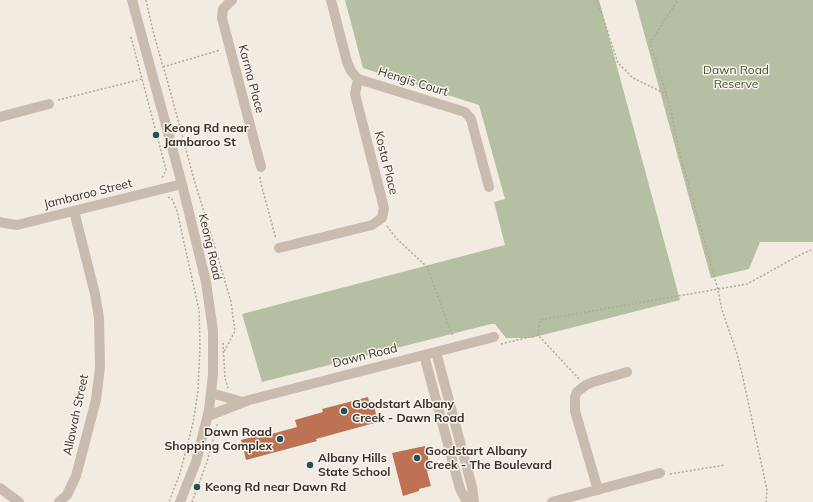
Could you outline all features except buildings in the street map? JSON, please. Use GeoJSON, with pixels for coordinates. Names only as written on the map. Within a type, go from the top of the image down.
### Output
{"type":"FeatureCollection","features":[{"type":"Feature","properties":{"kind":"street","name":"Keong Road"},"geometry":{"type":"LineString","coordinates":[[132,0],[182,184],[206,282],[213,331],[213,374],[208,416],[196,462],[180,502]]}},
{"type":"Feature","properties":{"kind":"street","name":"Karma Place"},"geometry":{"type":"LineString","coordinates":[[232,0],[223,9],[222,18],[261,168]]}},
{"type":"Feature","properties":{"kind":"street"},"geometry":{"type":"LineString","coordinates":[[331,0],[347,62],[351,71],[358,79]]}},
{"type":"Feature","properties":{"kind":"street","name":"Hengis Court"},"geometry":{"type":"LineString","coordinates":[[358,79],[465,112],[471,119],[489,187]]}},
{"type":"Feature","properties":{"kind":"street","name":"Kosta Place"},"geometry":{"type":"LineString","coordinates":[[358,79],[355,94],[384,208],[382,218]]}},
{"type":"Feature","properties":{"kind":"street"},"geometry":{"type":"LineString","coordinates":[[0,117],[49,104]]}},
{"type":"Feature","properties":{"kind":"street","name":"Jambaroo Street"},"geometry":{"type":"LineString","coordinates":[[0,222],[17,225],[182,184]]}},
{"type":"Feature","properties":{"kind":"street","name":"Allawah Street"},"geometry":{"type":"LineString","coordinates":[[59,502],[67,495],[76,476],[96,400],[100,367],[99,318],[95,294],[74,211]]}},
{"type":"Feature","properties":{"kind":"street"},"geometry":{"type":"LineString","coordinates":[[279,248],[372,225],[382,218]]}},
{"type":"Feature","properties":{"kind":"street","name":"Dawn Road"},"geometry":{"type":"LineString","coordinates":[[208,416],[243,402],[456,346],[495,341]]}},
{"type":"Feature","properties":{"kind":"street"},"geometry":{"type":"LineString","coordinates":[[436,352],[472,487],[474,502]]}},
{"type":"Feature","properties":{"kind":"street"},"geometry":{"type":"LineString","coordinates":[[424,355],[460,489],[467,502]]}},
{"type":"Feature","properties":{"kind":"street"},"geometry":{"type":"LineString","coordinates":[[598,490],[574,407],[575,397],[577,392],[586,385],[627,372]]}},
{"type":"Feature","properties":{"kind":"street"},"geometry":{"type":"LineString","coordinates":[[211,393],[243,402]]}},
{"type":"Feature","properties":{"kind":"street"},"geometry":{"type":"LineString","coordinates":[[552,502],[660,473]]}},
{"type":"Feature","properties":{"kind":"street"},"geometry":{"type":"LineString","coordinates":[[0,488],[19,502]]}},
{"type":"Feature","properties":{"kind":"path"},"geometry":{"type":"LineString","coordinates":[[597,0],[618,63],[633,78],[666,94]]}},
{"type":"Feature","properties":{"kind":"path"},"geometry":{"type":"LineString","coordinates":[[678,0],[650,43],[671,111],[678,147],[718,290],[722,310],[737,354],[767,490],[766,502]]}},
{"type":"Feature","properties":{"kind":"path"},"geometry":{"type":"LineString","coordinates":[[131,36],[166,170],[162,178]]}},
{"type":"Feature","properties":{"kind":"path"},"geometry":{"type":"LineString","coordinates":[[163,67],[230,48]]}},
{"type":"Feature","properties":{"kind":"path"},"geometry":{"type":"LineString","coordinates":[[49,104],[59,100],[142,79]]}},
{"type":"Feature","properties":{"kind":"path"},"geometry":{"type":"LineString","coordinates":[[261,168],[260,180],[279,248]]}},
{"type":"Feature","properties":{"kind":"path"},"geometry":{"type":"LineString","coordinates":[[167,196],[172,199],[177,211],[199,310],[200,346],[198,391],[193,423],[180,472],[169,502]]}},
{"type":"Feature","properties":{"kind":"path"},"geometry":{"type":"LineString","coordinates":[[382,218],[396,238],[427,267],[456,346]]}},
{"type":"Feature","properties":{"kind":"path"},"geometry":{"type":"LineString","coordinates":[[538,335],[540,320],[747,284],[813,249]]}},
{"type":"Feature","properties":{"kind":"path"},"geometry":{"type":"LineString","coordinates":[[216,254],[231,302],[235,332],[224,352]]}},
{"type":"Feature","properties":{"kind":"path"},"geometry":{"type":"LineString","coordinates":[[495,341],[538,335]]}},
{"type":"Feature","properties":{"kind":"path"},"geometry":{"type":"LineString","coordinates":[[538,335],[586,385]]}},
{"type":"Feature","properties":{"kind":"path"},"geometry":{"type":"LineString","coordinates":[[660,473],[671,474],[725,465]]}},
{"type":"Feature","properties":{"kind":"green space"},"geometry":{"type":"Polygon","coordinates":[[[345,0],[599,0],[680,300],[531,338],[506,338],[495,324],[491,324],[262,382],[242,314],[505,245],[494,202],[505,199],[479,105],[363,68],[345,0]]]}},
{"type":"Feature","properties":{"kind":"green space","name":"Dawn Road Reserve"},"geometry":{"type":"Polygon","coordinates":[[[635,0],[813,0],[813,242],[760,242],[749,269],[711,278],[635,0]]]}},
{"type":"Feature","properties":{"kind":"place","name":"Keong Rd near Jambaroo St"},"geometry":{"type":"Point","coordinates":[156,135]}},
{"type":"Feature","properties":{"kind":"place","name":"Goodstart Albany Creek - Dawn Road"},"geometry":{"type":"Point","coordinates":[344,411]}},
{"type":"Feature","properties":{"kind":"place","name":"Dawn Road Shopping Complex"},"geometry":{"type":"Point","coordinates":[280,439]}},
{"type":"Feature","properties":{"kind":"place","name":"Goodstart Albany Creek - The Boulevard"},"geometry":{"type":"Point","coordinates":[417,458]}},
{"type":"Feature","properties":{"kind":"place","name":"Albany Hills State School"},"geometry":{"type":"Point","coordinates":[310,465]}},
{"type":"Feature","properties":{"kind":"place","name":"Keong Rd near Dawn Rd"},"geometry":{"type":"Point","coordinates":[197,487]}}]}
